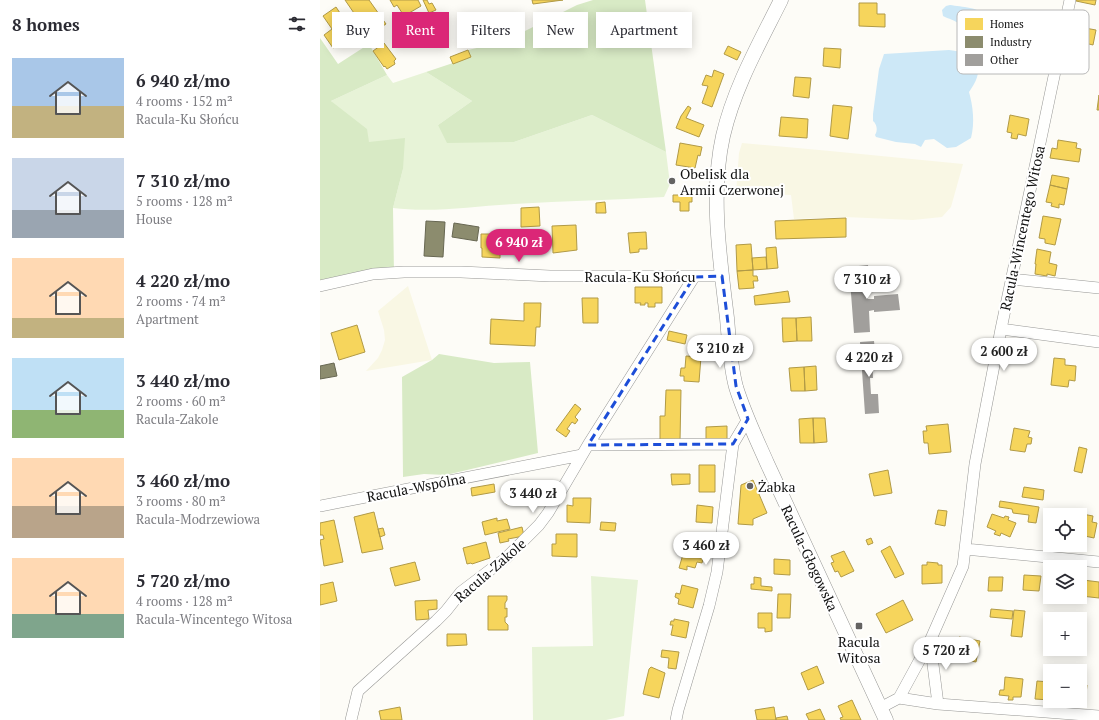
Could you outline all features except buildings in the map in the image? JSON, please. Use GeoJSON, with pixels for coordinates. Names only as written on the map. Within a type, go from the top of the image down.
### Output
{"type":"FeatureCollection","features":[{"type":"Feature","properties":{"kind":"street","name":"Racula-Głogowska"},"geometry":{"type":"LineString","coordinates":[[781,0],[744,76],[736,96],[723,137],[717,180],[722,276],[735,380],[748,419],[819,578],[883,714]]}},
{"type":"Feature","properties":{"kind":"street","name":"Racula-Wincentego Witosa"},"geometry":{"type":"LineString","coordinates":[[1068,10],[1070,0]]}},
{"type":"Feature","properties":{"kind":"street","name":"Racula-Wincentego Witosa"},"geometry":{"type":"LineString","coordinates":[[900,698],[930,641],[963,566],[975,464],[1011,279],[1054,74]]}},
{"type":"Feature","properties":{"kind":"street","name":"Racula-Ku Słońcu"},"geometry":{"type":"LineString","coordinates":[[320,286],[373,274],[404,272],[461,272],[550,276],[722,276]]}},
{"type":"Feature","properties":{"kind":"street","name":"Racula-Zakole"},"geometry":{"type":"LineString","coordinates":[[351,720],[358,691],[436,621],[461,592],[506,558],[540,525],[585,450],[694,277]]}},
{"type":"Feature","properties":{"kind":"street"},"geometry":{"type":"LineString","coordinates":[[1011,279],[1099,288]]}},
{"type":"Feature","properties":{"kind":"street"},"geometry":{"type":"LineString","coordinates":[[1001,329],[1099,342]]}},
{"type":"Feature","properties":{"kind":"street"},"geometry":{"type":"LineString","coordinates":[[676,720],[709,606],[717,572],[733,444],[748,419]]}},
{"type":"Feature","properties":{"kind":"street"},"geometry":{"type":"LineString","coordinates":[[585,450],[733,444]]}},
{"type":"Feature","properties":{"kind":"street","name":"Racula-Wspólna"},"geometry":{"type":"LineString","coordinates":[[320,506],[585,450]]}},
{"type":"Feature","properties":{"kind":"street"},"geometry":{"type":"LineString","coordinates":[[965,549],[1099,562]]}},
{"type":"Feature","properties":{"kind":"street"},"geometry":{"type":"LineString","coordinates":[[930,641],[938,704]]}},
{"type":"Feature","properties":{"kind":"street"},"geometry":{"type":"LineString","coordinates":[[883,714],[900,698],[938,704],[1099,716]]}},
{"type":"Feature","properties":{"kind":"highlighted area"},"geometry":{"type":"Polygon","coordinates":[[[722,276],[736,386],[748,419],[733,444],[588,445],[694,277],[722,276]]]}},
{"type":"Feature","properties":{"kind":"shaded area"},"geometry":{"type":"Polygon","coordinates":[[[742,143],[963,164],[951,207],[942,217],[913,220],[845,217],[794,219],[791,195],[736,193],[739,153],[742,143]]]}},
{"type":"Feature","properties":{"kind":"shaded area"},"geometry":{"type":"Polygon","coordinates":[[[408,286],[432,360],[366,371],[378,358],[385,340],[384,330],[378,311],[408,286]]]}},
{"type":"Feature","properties":{"kind":"green space"},"geometry":{"type":"Polygon","coordinates":[[[593,0],[645,0],[647,12],[596,12],[596,48],[652,48],[666,152],[592,115],[514,142],[447,143],[438,125],[472,101],[426,72],[471,57],[468,50],[477,48],[525,48],[525,31],[533,27],[533,48],[588,48],[588,12],[563,12],[577,5],[593,0]]]}},
{"type":"Feature","properties":{"kind":"green space"},"geometry":{"type":"Polygon","coordinates":[[[320,38],[338,64],[363,48],[371,48],[387,75],[331,101],[367,129],[369,142],[405,138],[403,169],[393,208],[394,274],[320,291],[320,38]]]}},
{"type":"Feature","properties":{"kind":"green space"},"geometry":{"type":"Polygon","coordinates":[[[426,72],[472,101],[438,125],[514,142],[592,115],[666,152],[670,184],[664,197],[423,210],[393,208],[403,169],[369,142],[331,101],[387,75],[393,83],[426,72]]]}},
{"type":"Feature","properties":{"kind":"green space"},"geometry":{"type":"Polygon","coordinates":[[[439,354],[494,363],[530,362],[538,453],[446,475],[424,474],[403,477],[402,377],[432,360],[439,354]]]}},
{"type":"Feature","properties":{"kind":"green space"},"geometry":{"type":"Polygon","coordinates":[[[591,576],[638,580],[624,716],[606,720],[533,720],[532,647],[593,646],[591,576]]]}},
{"type":"Feature","properties":{"kind":"water"},"geometry":{"type":"Polygon","coordinates":[[[950,5],[977,10],[957,10],[957,22],[943,16],[942,10],[946,6],[950,5]]]}},
{"type":"Feature","properties":{"kind":"water"},"geometry":{"type":"Polygon","coordinates":[[[949,50],[957,51],[957,74],[978,74],[975,83],[969,92],[973,115],[971,138],[956,147],[947,148],[934,139],[925,140],[921,147],[915,144],[896,142],[876,137],[875,135],[877,128],[873,121],[873,114],[879,69],[884,54],[949,50]]]}},
{"type":"Feature","properties":{"kind":"place","name":"Obelisk dla Armii Czerwonej"},"geometry":{"type":"Point","coordinates":[672,181]}},
{"type":"Feature","properties":{"kind":"place","name":"Żabka"},"geometry":{"type":"Point","coordinates":[750,486]}},
{"type":"Feature","properties":{"kind":"place","name":"Racula Witosa"},"geometry":{"type":"Point","coordinates":[859,626]}}]}
